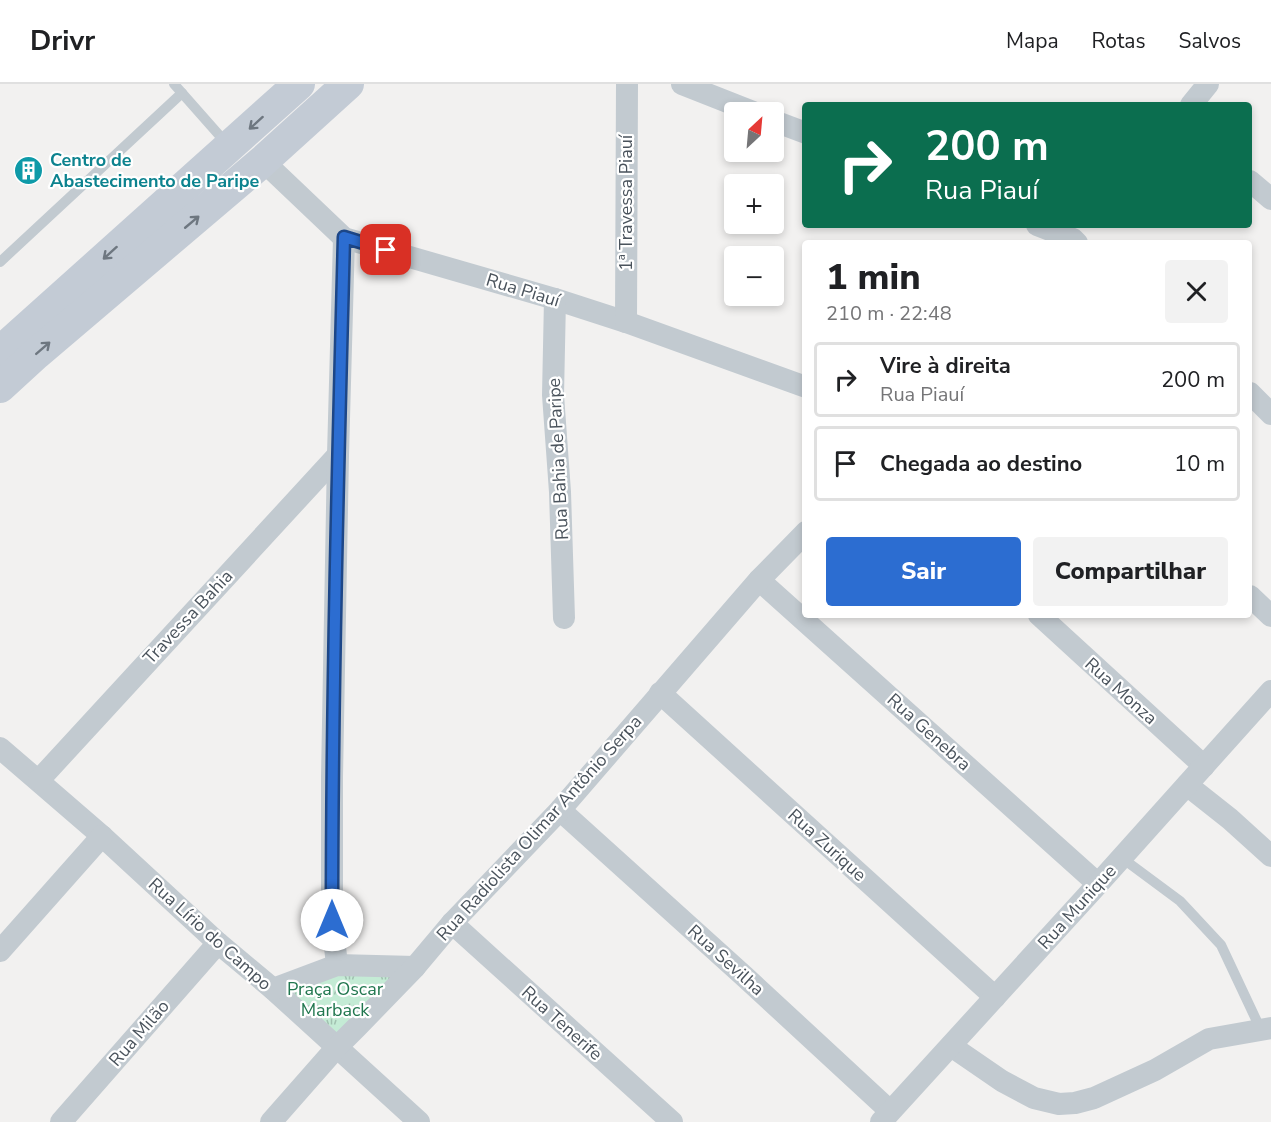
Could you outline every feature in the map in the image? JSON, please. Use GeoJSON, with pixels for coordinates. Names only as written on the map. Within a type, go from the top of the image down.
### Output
{"type":"FeatureCollection","features":[{"type":"Feature","properties":{"kind":"main road"},"geometry":{"type":"LineString","coordinates":[[0,352],[299,84]]}},
{"type":"Feature","properties":{"kind":"main road"},"geometry":{"type":"LineString","coordinates":[[0,387],[348,84]]}},
{"type":"Feature","properties":{"kind":"street","name":"1ª Travessa Piauí"},"geometry":{"type":"LineString","coordinates":[[626,322],[627,84]]}},
{"type":"Feature","properties":{"kind":"street"},"geometry":{"type":"LineString","coordinates":[[682,84],[728,102]]}},
{"type":"Feature","properties":{"kind":"street"},"geometry":{"type":"LineString","coordinates":[[1193,102],[1208,84]]}},
{"type":"Feature","properties":{"kind":"street"},"geometry":{"type":"LineString","coordinates":[[784,125],[802,132]]}},
{"type":"Feature","properties":{"kind":"street","name":"Rua Piauí"},"geometry":{"type":"LineString","coordinates":[[262,161],[344,237],[626,322],[802,386]]}},
{"type":"Feature","properties":{"kind":"street"},"geometry":{"type":"LineString","coordinates":[[1252,183],[1271,199]]}},
{"type":"Feature","properties":{"kind":"street"},"geometry":{"type":"LineString","coordinates":[[1046,228],[1076,238]]}},
{"type":"Feature","properties":{"kind":"street"},"geometry":{"type":"LineString","coordinates":[[337,965],[332,920],[332,777],[344,237]]}},
{"type":"Feature","properties":{"kind":"street","name":"Rua Bahia de Paripe"},"geometry":{"type":"LineString","coordinates":[[555,299],[553,395],[560,492],[564,618]]}},
{"type":"Feature","properties":{"kind":"street"},"geometry":{"type":"LineString","coordinates":[[1252,395],[1271,414]]}},
{"type":"Feature","properties":{"kind":"street","name":"Travessa Bahia"},"geometry":{"type":"LineString","coordinates":[[39,780],[338,455]]}},
{"type":"Feature","properties":{"kind":"street","name":"Rua Radiolista Olimar Antônio Serpa"},"geometry":{"type":"LineString","coordinates":[[271,1122],[337,1047],[415,967],[452,923],[560,810],[759,580],[802,536]]}},
{"type":"Feature","properties":{"kind":"street","name":"Rua Genebra"},"geometry":{"type":"LineString","coordinates":[[759,580],[1098,884]]}},
{"type":"Feature","properties":{"kind":"street"},"geometry":{"type":"LineString","coordinates":[[1252,598],[1271,616]]}},
{"type":"Feature","properties":{"kind":"street","name":"Rua Monza"},"geometry":{"type":"LineString","coordinates":[[1042,618],[1204,766]]}},
{"type":"Feature","properties":{"kind":"street","name":"Rua Munique"},"geometry":{"type":"LineString","coordinates":[[885,1117],[1271,692]]}},
{"type":"Feature","properties":{"kind":"street","name":"Rua Zurique"},"geometry":{"type":"LineString","coordinates":[[660,693],[995,997]]}},
{"type":"Feature","properties":{"kind":"street","name":"Rua Lírio do Campo"},"geometry":{"type":"LineString","coordinates":[[0,748],[102,836],[419,1122]]}},
{"type":"Feature","properties":{"kind":"street"},"geometry":{"type":"LineString","coordinates":[[1187,785],[1271,856]]}},
{"type":"Feature","properties":{"kind":"street","name":"Rua Sevilha"},"geometry":{"type":"LineString","coordinates":[[560,810],[745,976],[885,1117]]}},
{"type":"Feature","properties":{"kind":"street"},"geometry":{"type":"LineString","coordinates":[[0,951],[102,836]]}},
{"type":"Feature","properties":{"kind":"street","name":"Rua Tenerife"},"geometry":{"type":"LineString","coordinates":[[452,923],[672,1122]]}},
{"type":"Feature","properties":{"kind":"street","name":"Rua Milão"},"geometry":{"type":"LineString","coordinates":[[61,1122],[218,943]]}},
{"type":"Feature","properties":{"kind":"street"},"geometry":{"type":"LineString","coordinates":[[273,989],[337,965],[415,967]]}},
{"type":"Feature","properties":{"kind":"street"},"geometry":{"type":"LineString","coordinates":[[951,1046],[1002,1081],[1034,1098],[1059,1104],[1094,1098],[1155,1070],[1209,1039],[1266,1029]]}},
{"type":"Feature","properties":{"kind":"lane"},"geometry":{"type":"LineString","coordinates":[[174,84],[229,147]]}},
{"type":"Feature","properties":{"kind":"lane"},"geometry":{"type":"LineString","coordinates":[[0,262],[182,93]]}},
{"type":"Feature","properties":{"kind":"lane"},"geometry":{"type":"LineString","coordinates":[[1122,858],[1180,901],[1221,945],[1266,1029]]}},
{"type":"Feature","properties":{"kind":"green space","name":"Praça Oscar Marback"},"geometry":{"type":"Polygon","coordinates":[[[339,970],[401,972],[337,1035],[286,993],[339,970]]]}},
{"type":"Feature","properties":{"kind":"place","name":"Centro de Abastecimento de Paripe"},"geometry":{"type":"Point","coordinates":[29,170]}},
{"type":"Feature","properties":{"kind":"route"},"geometry":{"type":"LineString","coordinates":[[332,920],[332,777],[344,237],[386,250]]}}]}
